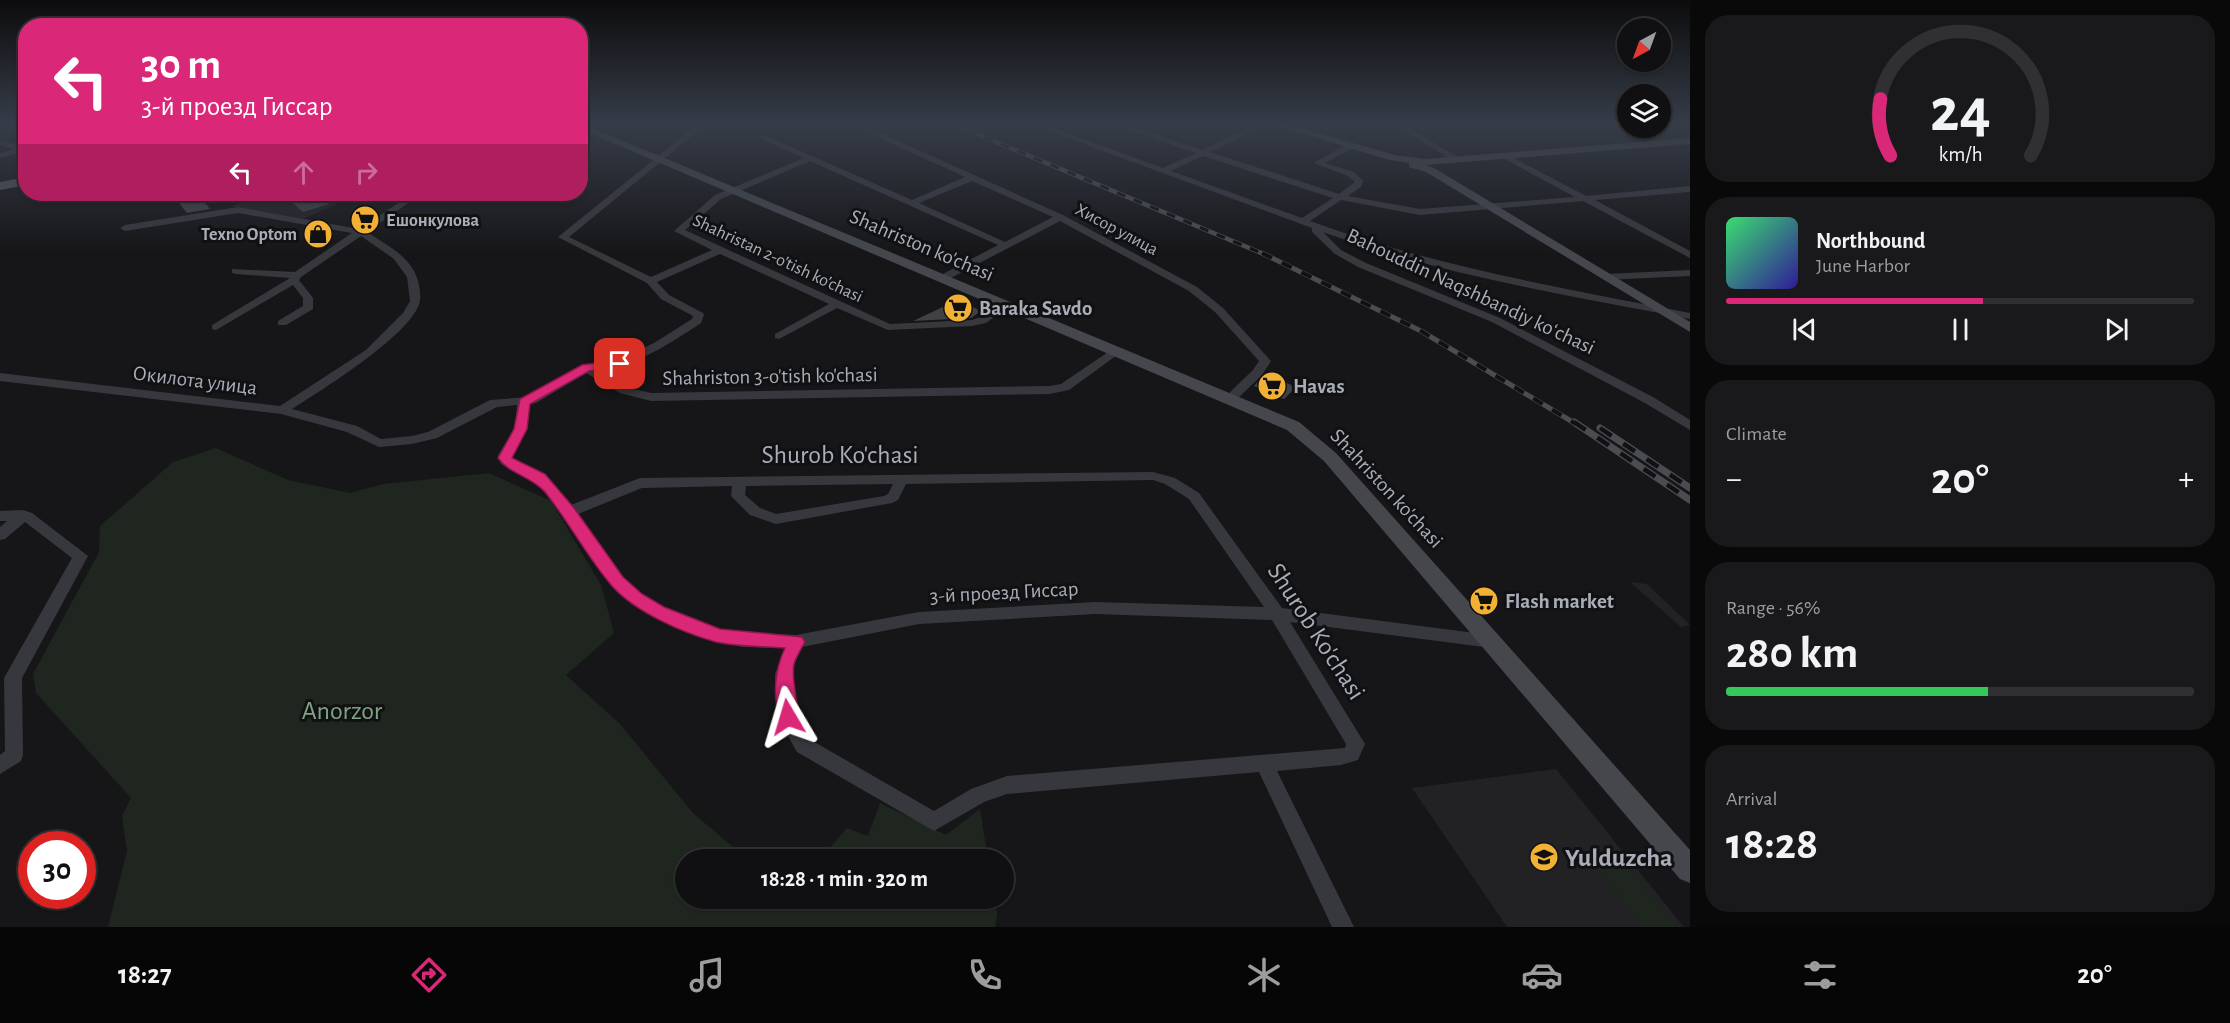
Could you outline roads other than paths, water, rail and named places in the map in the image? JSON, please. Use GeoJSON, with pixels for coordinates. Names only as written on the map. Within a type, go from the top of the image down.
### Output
{"type":"FeatureCollection","features":[{"type":"Feature","properties":{"kind":"main road","name":"Shahriston ko'chasi"},"geometry":{"type":"LineString","coordinates":[[679,166],[1118,350],[1293,426],[1313,441],[1493,641],[1690,870]]}},
{"type":"Feature","properties":{"kind":"main road"},"geometry":{"type":"LineString","coordinates":[[1419,166],[1430,170],[1690,328]]}},
{"type":"Feature","properties":{"kind":"main road"},"geometry":{"type":"LineString","coordinates":[[1430,170],[1431,166]]}},
{"type":"Feature","properties":{"kind":"main road"},"geometry":{"type":"LineString","coordinates":[[0,178],[18,175]]}},
{"type":"Feature","properties":{"kind":"main road"},"geometry":{"type":"LineString","coordinates":[[0,186],[18,183]]}},
{"type":"Feature","properties":{"kind":"street"},"geometry":{"type":"LineString","coordinates":[[652,166],[563,237],[651,281],[720,250]]}},
{"type":"Feature","properties":{"kind":"street","name":"Shahristan 2-o'tish ko'chasi"},"geometry":{"type":"LineString","coordinates":[[790,166],[718,197],[679,231],[893,328],[982,321],[1006,304]]}},
{"type":"Feature","properties":{"kind":"street"},"geometry":{"type":"LineString","coordinates":[[829,166],[1005,245]]}},
{"type":"Feature","properties":{"kind":"street","name":"Хисор улица"},"geometry":{"type":"LineString","coordinates":[[949,166],[1060,217],[1193,289],[1219,310],[1265,361],[1258,372],[1231,398]]}},
{"type":"Feature","properties":{"kind":"street"},"geometry":{"type":"LineString","coordinates":[[1151,166],[1303,222],[1424,260],[1665,313],[1690,316]]}},
{"type":"Feature","properties":{"kind":"street"},"geometry":{"type":"LineString","coordinates":[[1164,171],[1174,166]]}},
{"type":"Feature","properties":{"kind":"street"},"geometry":{"type":"LineString","coordinates":[[1244,166],[1339,197],[1420,212],[1690,189]]}},
{"type":"Feature","properties":{"kind":"street"},"geometry":{"type":"LineString","coordinates":[[1303,222],[1358,185],[1357,178],[1326,166]]}},
{"type":"Feature","properties":{"kind":"street"},"geometry":{"type":"LineString","coordinates":[[1525,166],[1690,255]]}},
{"type":"Feature","properties":{"kind":"street"},"geometry":{"type":"LineString","coordinates":[[912,203],[973,177]]}},
{"type":"Feature","properties":{"kind":"street"},"geometry":{"type":"LineString","coordinates":[[1671,191],[1690,200]]}},
{"type":"Feature","properties":{"kind":"street"},"geometry":{"type":"LineString","coordinates":[[216,327],[295,278],[407,201]]}},
{"type":"Feature","properties":{"kind":"street"},"geometry":{"type":"LineString","coordinates":[[125,228],[238,210],[361,232],[392,250],[412,277],[415,300],[412,307],[395,329],[370,352],[282,410]]}},
{"type":"Feature","properties":{"kind":"street"},"geometry":{"type":"LineString","coordinates":[[943,278],[1060,217]]}},
{"type":"Feature","properties":{"kind":"street","name":"Bahouddin Naqshbandiy koʻchasi"},"geometry":{"type":"LineString","coordinates":[[1303,222],[1324,236],[1338,252],[1362,265],[1496,320],[1649,400],[1690,426]]}},
{"type":"Feature","properties":{"kind":"street"},"geometry":{"type":"LineString","coordinates":[[236,271],[295,278]]}},
{"type":"Feature","properties":{"kind":"street"},"geometry":{"type":"LineString","coordinates":[[1605,277],[1690,273]]}},
{"type":"Feature","properties":{"kind":"street"},"geometry":{"type":"LineString","coordinates":[[282,323],[309,307],[308,298],[295,278]]}},
{"type":"Feature","properties":{"kind":"street","name":"Shahriston 3-o'tish ko'chasi"},"geometry":{"type":"LineString","coordinates":[[586,368],[608,367],[638,356],[697,321],[699,315],[665,297],[651,281]]}},
{"type":"Feature","properties":{"kind":"street"},"geometry":{"type":"LineString","coordinates":[[779,336],[836,303]]}},
{"type":"Feature","properties":{"kind":"street","name":"Shahriston 3-o'tish ko'chasi"},"geometry":{"type":"LineString","coordinates":[[586,368],[612,386],[637,396],[651,397],[1049,390],[1065,387],[1118,350]]}},
{"type":"Feature","properties":{"kind":"street"},"geometry":{"type":"LineString","coordinates":[[524,402],[586,368]]}},
{"type":"Feature","properties":{"kind":"street","name":"Окилота улица"},"geometry":{"type":"LineString","coordinates":[[0,377],[282,410],[352,429],[379,443],[412,440],[432,435],[494,403],[524,402]]}},
{"type":"Feature","properties":{"kind":"street","name":"3-й проезд Гиссар"},"geometry":{"type":"LineString","coordinates":[[524,402],[521,429],[505,458],[510,464],[540,477],[569,512],[617,581],[636,598],[658,612],[718,636],[796,642],[930,617],[1095,608],[1276,614],[1493,641]]}},
{"type":"Feature","properties":{"kind":"street","name":"Shurob Ko'chasi"},"geometry":{"type":"LineString","coordinates":[[569,512],[640,483],[901,481],[1139,474],[1170,481],[1194,496],[1276,614],[1356,744],[1350,754],[1341,757],[1007,785],[978,795],[934,822],[804,746],[797,739],[788,717],[784,690],[786,664],[796,642]]}},
{"type":"Feature","properties":{"kind":"street"},"geometry":{"type":"LineString","coordinates":[[740,481],[738,496],[749,508],[760,516],[776,519],[887,500],[893,497],[901,481]]}},
{"type":"Feature","properties":{"kind":"street"},"geometry":{"type":"LineString","coordinates":[[0,535],[22,515]]}},
{"type":"Feature","properties":{"kind":"street"},"geometry":{"type":"LineString","coordinates":[[0,516],[22,515],[80,556],[13,678],[14,755],[0,766]]}},
{"type":"Feature","properties":{"kind":"street"},"geometry":{"type":"LineString","coordinates":[[1264,764],[1343,927]]}},
{"type":"Feature","properties":{"kind":"railway"},"geometry":{"type":"LineString","coordinates":[[1054,166],[1266,255]]}},
{"type":"Feature","properties":{"kind":"railway"},"geometry":{"type":"LineString","coordinates":[[1262,253],[1421,331],[1576,424]]}},
{"type":"Feature","properties":{"kind":"railway"},"geometry":{"type":"LineString","coordinates":[[1574,422],[1690,500]]}},
{"type":"Feature","properties":{"kind":"railway"},"geometry":{"type":"LineString","coordinates":[[1600,428],[1690,488]]}},
{"type":"Feature","properties":{"kind":"place","name":"Ешонкулова"},"geometry":{"type":"Point","coordinates":[365,220]}},
{"type":"Feature","properties":{"kind":"place","name":"Texno Optom"},"geometry":{"type":"Point","coordinates":[318,234]}},
{"type":"Feature","properties":{"kind":"place","name":"Baraka Savdo"},"geometry":{"type":"Point","coordinates":[958,308]}},
{"type":"Feature","properties":{"kind":"place","name":"Havas"},"geometry":{"type":"Point","coordinates":[1272,386]}},
{"type":"Feature","properties":{"kind":"place","name":"Flash market"},"geometry":{"type":"Point","coordinates":[1484,601]}},
{"type":"Feature","properties":{"kind":"place","name":"Yulduzcha"},"geometry":{"type":"Point","coordinates":[1544,857]}},
{"type":"Feature","properties":{"kind":"park label","name":"Anorzor"},"geometry":{"type":"Point","coordinates":[342,710]}}]}
